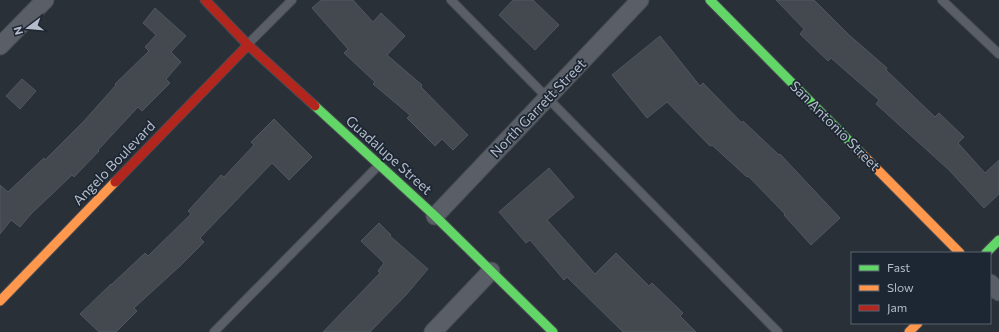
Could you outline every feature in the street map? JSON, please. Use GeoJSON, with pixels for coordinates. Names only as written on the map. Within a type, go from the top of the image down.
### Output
{"type":"FeatureCollection","features":[{"type":"Feature","properties":{"kind":"street"},"geometry":{"type":"LineString","coordinates":[[0,46],[45,0]]}},
{"type":"Feature","properties":{"kind":"street","name":"Guadalupe Street"},"geometry":{"type":"LineString","coordinates":[[205,0],[248,45],[435,216],[553,332]]}},
{"type":"Feature","properties":{"kind":"street","name":"North Garrett Street"},"geometry":{"type":"LineString","coordinates":[[435,216],[640,0]]}},
{"type":"Feature","properties":{"kind":"street","name":"San Antonio Street"},"geometry":{"type":"LineString","coordinates":[[710,0],[959,252]]}},
{"type":"Feature","properties":{"kind":"street","name":"Angelo Boulevard"},"geometry":{"type":"LineString","coordinates":[[0,301],[248,45]]}},
{"type":"Feature","properties":{"kind":"street"},"geometry":{"type":"LineString","coordinates":[[987,252],[999,240]]}},
{"type":"Feature","properties":{"kind":"street"},"geometry":{"type":"LineString","coordinates":[[433,332],[491,271]]}},
{"type":"Feature","properties":{"kind":"street"},"geometry":{"type":"LineString","coordinates":[[991,284],[999,292]]}},
{"type":"Feature","properties":{"kind":"street"},"geometry":{"type":"LineString","coordinates":[[909,332],[917,324]]}},
{"type":"Feature","properties":{"kind":"lane"},"geometry":{"type":"LineString","coordinates":[[248,45],[292,0]]}},
{"type":"Feature","properties":{"kind":"lane"},"geometry":{"type":"LineString","coordinates":[[451,0],[778,332]]}},
{"type":"Feature","properties":{"kind":"lane"},"geometry":{"type":"LineString","coordinates":[[942,0],[999,54]]}},
{"type":"Feature","properties":{"kind":"lane"},"geometry":{"type":"LineString","coordinates":[[214,332],[380,165]]}},
{"type":"Feature","properties":{"kind":"building"},"geometry":{"type":"Polygon","coordinates":[[[321,0],[353,0],[373,22],[381,13],[405,36],[387,55],[422,85],[421,87],[468,135],[453,150],[442,139],[435,146],[407,118],[410,115],[373,84],[375,82],[344,53],[348,49],[312,8],[321,0]]]}},
{"type":"Feature","properties":{"kind":"building"},"geometry":{"type":"Polygon","coordinates":[[[513,0],[533,0],[559,25],[535,50],[499,15],[513,0]]]}},
{"type":"Feature","properties":{"kind":"building"},"geometry":{"type":"Polygon","coordinates":[[[776,0],[814,0],[848,34],[887,68],[886,70],[935,117],[939,113],[964,137],[958,143],[985,173],[999,160],[999,194],[984,208],[949,170],[876,104],[879,100],[831,58],[828,61],[800,34],[804,29],[776,0]]]}},
{"type":"Feature","properties":{"kind":"building"},"geometry":{"type":"Polygon","coordinates":[[[155,8],[186,36],[171,52],[181,62],[166,79],[170,83],[142,111],[138,107],[74,177],[72,175],[31,214],[20,227],[11,220],[0,234],[0,185],[8,192],[44,158],[45,160],[84,121],[116,85],[115,84],[149,51],[145,47],[156,35],[143,23],[155,8]]]}},
{"type":"Feature","properties":{"kind":"building"},"geometry":{"type":"Polygon","coordinates":[[[660,36],[700,86],[703,83],[742,123],[743,121],[779,155],[780,154],[840,218],[811,245],[784,215],[785,214],[748,176],[747,177],[712,145],[710,146],[667,102],[647,118],[612,75],[660,36]]]}},
{"type":"Feature","properties":{"kind":"building"},"geometry":{"type":"Polygon","coordinates":[[[22,79],[36,91],[20,109],[6,96],[22,79]]]}},
{"type":"Feature","properties":{"kind":"building"},"geometry":{"type":"Polygon","coordinates":[[[274,119],[312,157],[289,180],[272,163],[200,238],[204,242],[134,308],[137,311],[116,332],[99,332],[80,314],[145,253],[148,256],[191,214],[188,211],[221,175],[224,177],[254,145],[251,142],[274,119]]]}},
{"type":"Feature","properties":{"kind":"building"},"geometry":{"type":"Polygon","coordinates":[[[549,168],[574,197],[547,220],[595,274],[616,253],[649,286],[652,283],[683,313],[680,316],[696,332],[623,332],[567,277],[564,280],[530,240],[526,243],[499,212],[549,168]]]}},
{"type":"Feature","properties":{"kind":"building"},"geometry":{"type":"Polygon","coordinates":[[[379,223],[391,235],[390,236],[428,269],[406,295],[370,332],[323,332],[380,273],[378,271],[384,263],[361,241],[379,223]]]}},
{"type":"Feature","properties":{"kind":"traffic: fast"},"geometry":{"type":"LineString","coordinates":[[710,0],[862,154]]}},
{"type":"Feature","properties":{"kind":"traffic: fast"},"geometry":{"type":"LineString","coordinates":[[315,106],[435,216],[553,332]]}},
{"type":"Feature","properties":{"kind":"traffic: fast"},"geometry":{"type":"LineString","coordinates":[[987,252],[999,240]]}},
{"type":"Feature","properties":{"kind":"traffic: slow"},"geometry":{"type":"LineString","coordinates":[[862,154],[959,252]]}},
{"type":"Feature","properties":{"kind":"traffic: slow"},"geometry":{"type":"LineString","coordinates":[[0,301],[115,182]]}},
{"type":"Feature","properties":{"kind":"traffic: slow"},"geometry":{"type":"LineString","coordinates":[[909,332],[917,324]]}},
{"type":"Feature","properties":{"kind":"traffic: jam"},"geometry":{"type":"LineString","coordinates":[[205,0],[248,45],[315,106]]}},
{"type":"Feature","properties":{"kind":"traffic: jam"},"geometry":{"type":"LineString","coordinates":[[115,182],[248,45]]}}]}
